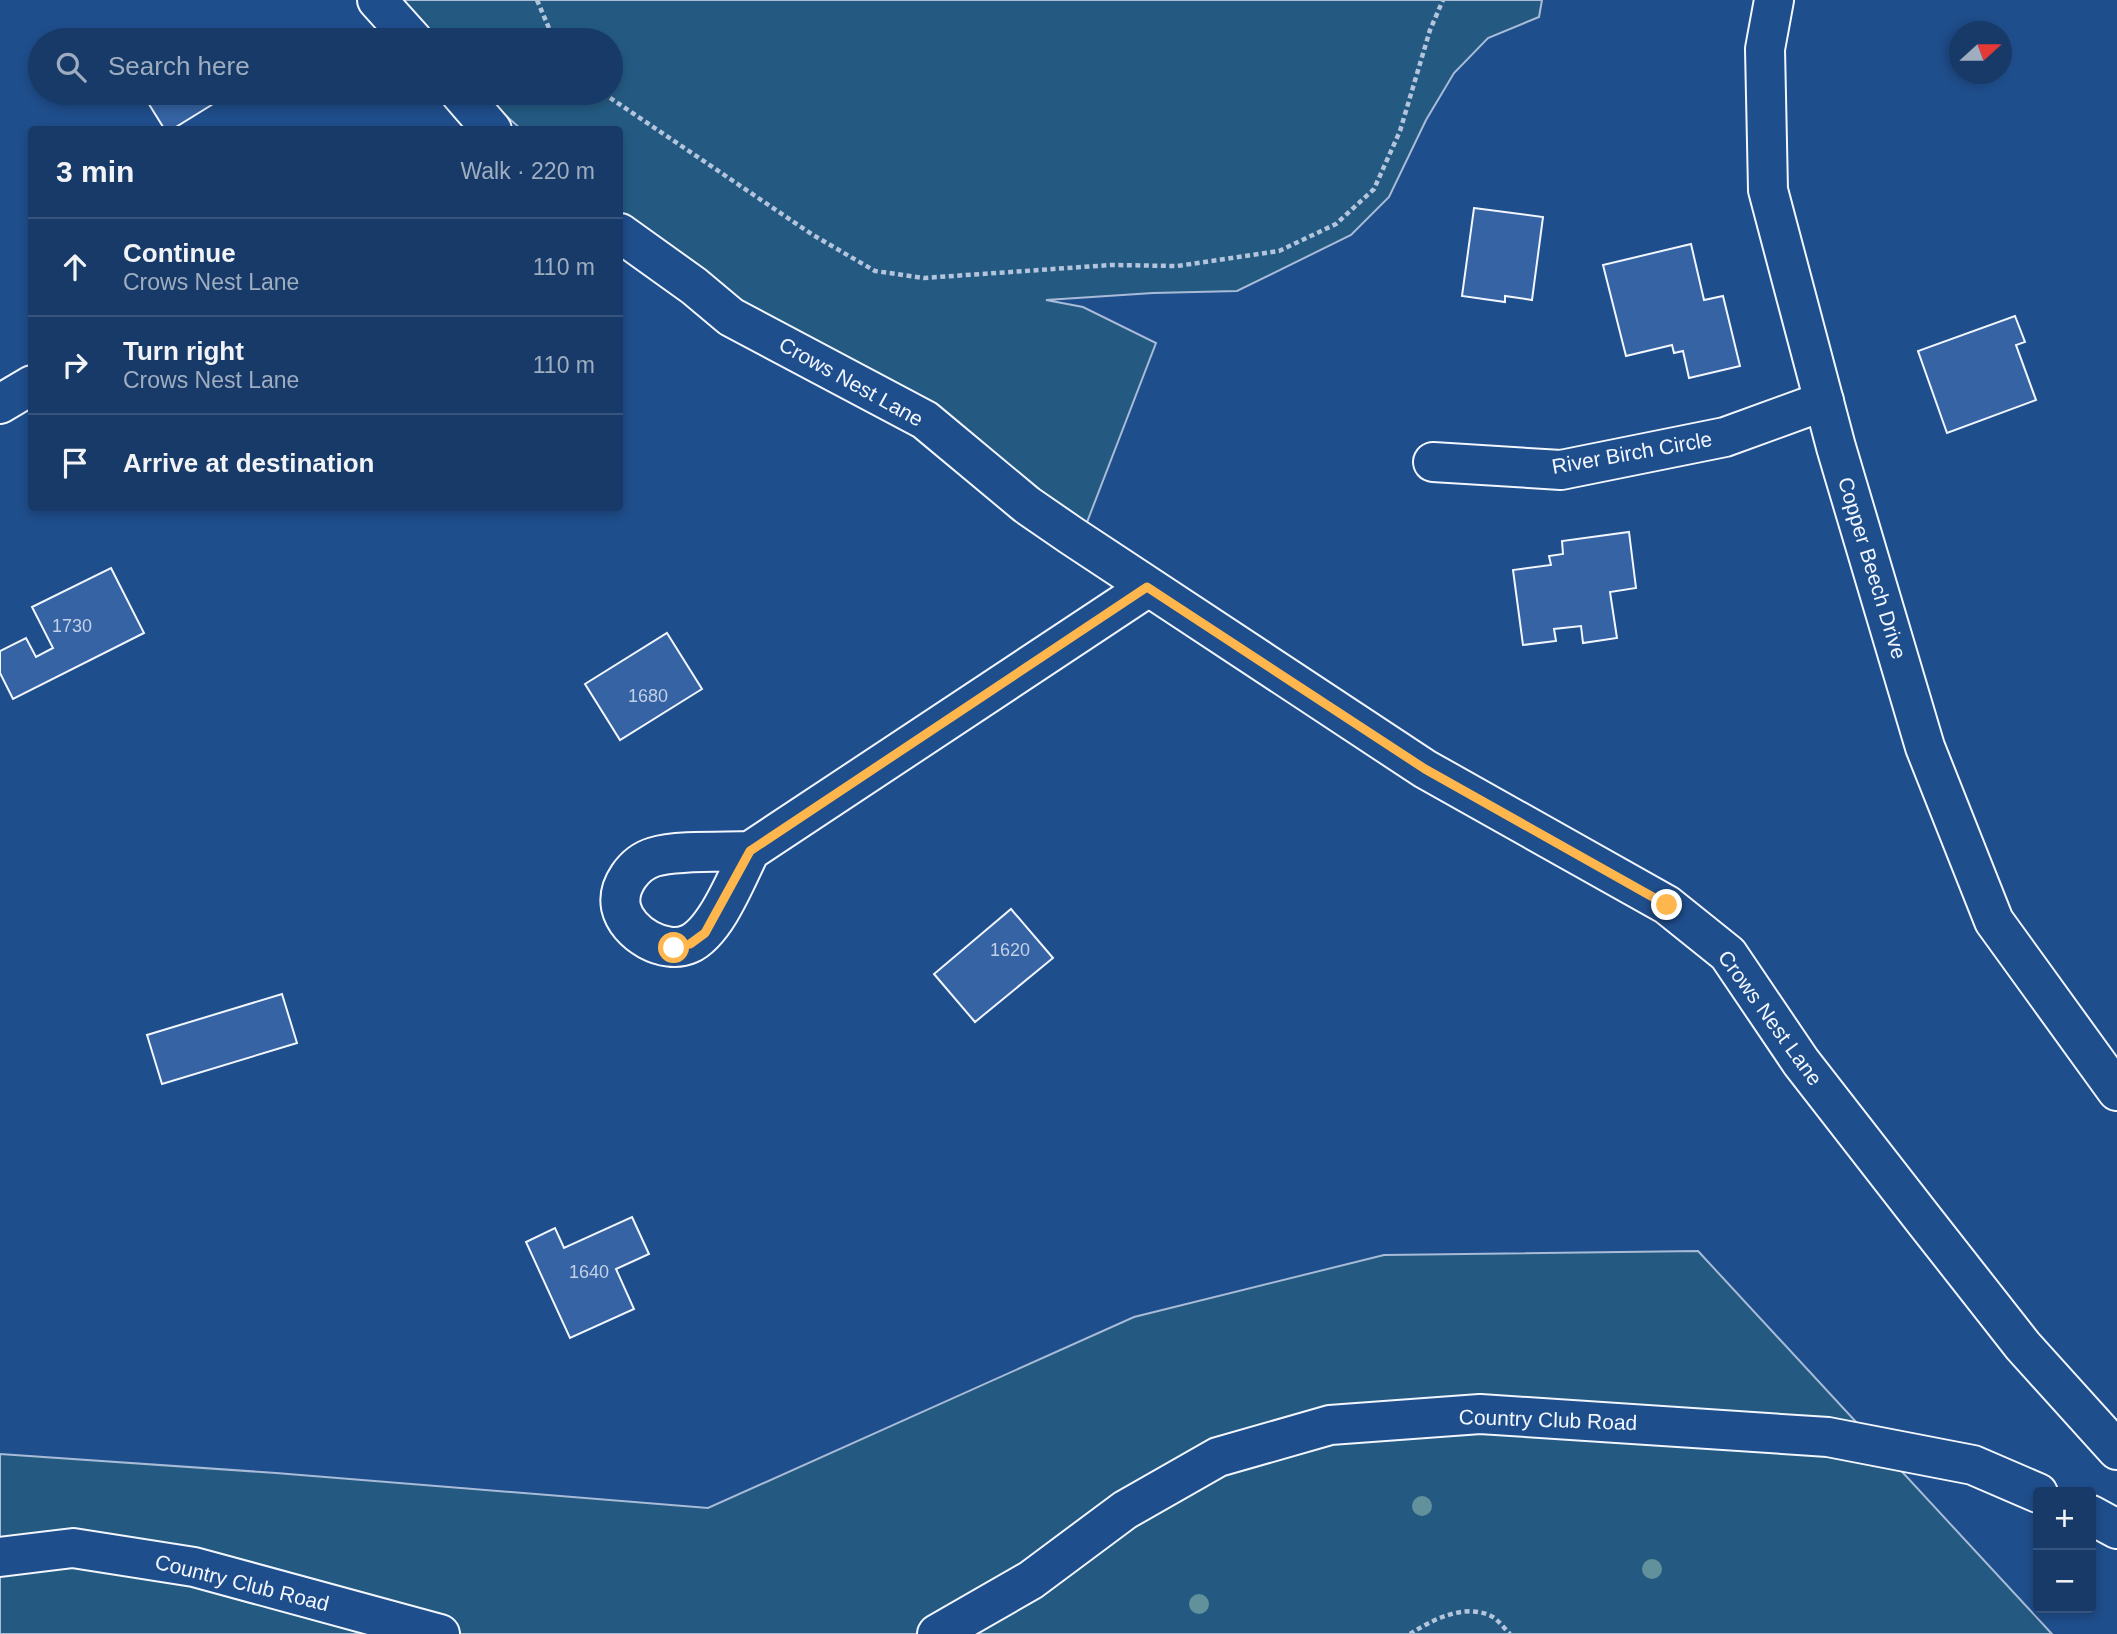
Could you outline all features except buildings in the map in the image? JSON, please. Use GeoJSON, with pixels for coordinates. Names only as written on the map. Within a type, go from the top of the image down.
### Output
{"type":"FeatureCollection","features":[{"type":"Feature","properties":{"kind":"street"},"geometry":{"type":"LineString","coordinates":[[377,0],[402,28]]}},
{"type":"Feature","properties":{"kind":"street","name":"Copper Beech Drive"},"geometry":{"type":"LineString","coordinates":[[1774,0],[1765,49],[1769,190],[1824,401],[1926,747],[1994,921],[2117,1091]]}},
{"type":"Feature","properties":{"kind":"street"},"geometry":{"type":"LineString","coordinates":[[470,105],[489,126]]}},
{"type":"Feature","properties":{"kind":"street","name":"Crows Nest Lane"},"geometry":{"type":"LineString","coordinates":[[623,235],[694,286],[731,317],[925,421],[1027,505],[1425,769],[1667,905],[1728,954],[1801,1062],[1924,1220],[2023,1346],[2117,1450]]}},
{"type":"Feature","properties":{"kind":"street"},"geometry":{"type":"LineString","coordinates":[[0,404],[28,387]]}},
{"type":"Feature","properties":{"kind":"street","name":"River Birch Circle"},"geometry":{"type":"LineString","coordinates":[[1433,462],[1561,470],[1725,437],[1824,401]]}},
{"type":"Feature","properties":{"kind":"street"},"geometry":{"type":"LineString","coordinates":[[750,851],[1147,587]]}},
{"type":"Feature","properties":{"kind":"street","name":"Country Club Road"},"geometry":{"type":"LineString","coordinates":[[937,1634],[1031,1580],[1125,1510],[1218,1457],[1330,1425],[1480,1414],[1828,1437],[1973,1465],[2033,1491]]}},
{"type":"Feature","properties":{"kind":"street"},"geometry":{"type":"LineString","coordinates":[[2096,1518],[2117,1529]]}},
{"type":"Feature","properties":{"kind":"street","name":"Country Club Road"},"geometry":{"type":"LineString","coordinates":[[0,1557],[73,1548],[194,1567],[440,1634]]}},
{"type":"Feature","properties":{"kind":"path"},"geometry":{"type":"LineString","coordinates":[[537,0],[549,28]]}},
{"type":"Feature","properties":{"kind":"path"},"geometry":{"type":"LineString","coordinates":[[622,105],[813,235],[875,271],[924,278],[1111,265],[1177,266],[1279,251],[1336,224],[1374,189],[1400,131],[1430,30],[1443,0]]}},
{"type":"Feature","properties":{"kind":"path"},"geometry":{"type":"LineString","coordinates":[[1410,1634],[1449,1614],[1473,1612],[1491,1616],[1510,1634]]}},
{"type":"Feature","properties":{"kind":"shaded area"},"geometry":{"type":"Polygon","coordinates":[[[377,0],[1542,0],[1539,17],[1488,38],[1454,73],[1426,120],[1389,197],[1351,235],[1237,291],[1046,300],[1083,307],[1156,343],[1084,530],[731,317],[623,222],[623,126],[518,126],[494,105],[623,105],[623,28],[408,28],[377,0]]]}},
{"type":"Feature","properties":{"kind":"shaded area"},"geometry":{"type":"Polygon","coordinates":[[[1698,1251],[2052,1634],[0,1634],[0,1454],[708,1508],[1134,1317],[1384,1255],[1698,1251]]]}},
{"type":"Feature","properties":{"kind":"route"},"geometry":{"type":"LineString","coordinates":[[674,948],[690,944],[705,933],[750,851],[1147,587],[1425,769],[1667,905]]}}]}
